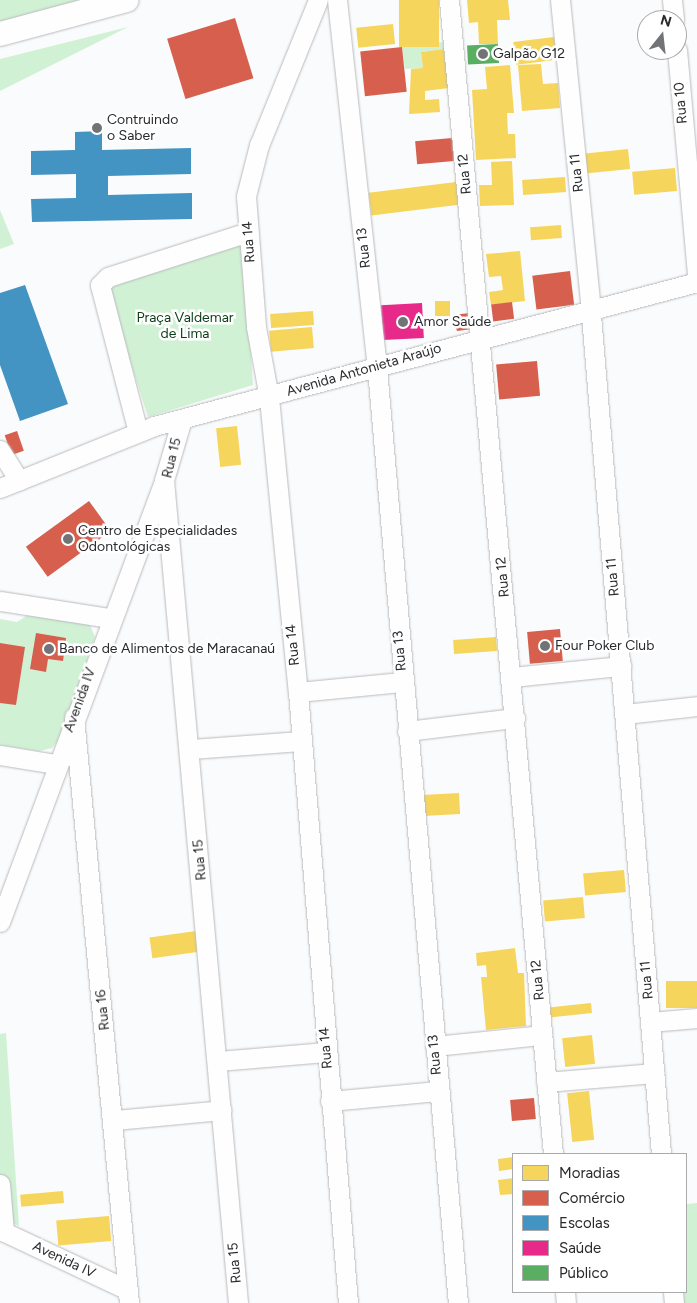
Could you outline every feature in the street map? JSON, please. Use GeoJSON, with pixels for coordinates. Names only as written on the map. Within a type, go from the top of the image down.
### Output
{"type":"FeatureCollection","features":[{"type":"Feature","properties":{"kind":"main road"},"geometry":{"type":"LineString","coordinates":[[0,34],[127,0]]}},
{"type":"Feature","properties":{"kind":"street","name":"Rua 14"},"geometry":{"type":"LineString","coordinates":[[318,0],[252,165],[246,196],[256,326],[269,398],[298,692],[300,740],[348,1303]]}},
{"type":"Feature","properties":{"kind":"street","name":"Rua 13"},"geometry":{"type":"LineString","coordinates":[[337,0],[376,364],[402,682],[458,1303]]}},
{"type":"Feature","properties":{"kind":"street","name":"Rua 12"},"geometry":{"type":"LineString","coordinates":[[449,0],[512,677],[553,1153]]}},
{"type":"Feature","properties":{"kind":"street","name":"Rua 11"},"geometry":{"type":"LineString","coordinates":[[560,0],[591,311],[661,1153]]}},
{"type":"Feature","properties":{"kind":"street","name":"Rua 10"},"geometry":{"type":"LineString","coordinates":[[678,60],[697,276]]}},
{"type":"Feature","properties":{"kind":"street"},"geometry":{"type":"LineString","coordinates":[[138,432],[100,285],[108,276],[248,232]]}},
{"type":"Feature","properties":{"kind":"street","name":"Avenida Antonieta Araújo"},"geometry":{"type":"LineString","coordinates":[[0,488],[138,432],[182,419],[269,398],[376,364],[591,311],[697,282]]}},
{"type":"Feature","properties":{"kind":"street","name":"Rua 15"},"geometry":{"type":"LineString","coordinates":[[182,419],[164,480],[191,749],[238,1303]]}},
{"type":"Feature","properties":{"kind":"street"},"geometry":{"type":"LineString","coordinates":[[0,450],[20,481]]}},
{"type":"Feature","properties":{"kind":"street"},"geometry":{"type":"LineString","coordinates":[[0,504],[37,474]]}},
{"type":"Feature","properties":{"kind":"street","name":"Avenida IV"},"geometry":{"type":"LineString","coordinates":[[0,922],[109,618],[164,480]]}},
{"type":"Feature","properties":{"kind":"street"},"geometry":{"type":"LineString","coordinates":[[0,601],[109,618]]}},
{"type":"Feature","properties":{"kind":"street"},"geometry":{"type":"LineString","coordinates":[[512,677],[621,666]]}},
{"type":"Feature","properties":{"kind":"street"},"geometry":{"type":"LineString","coordinates":[[298,692],[402,682]]}},
{"type":"Feature","properties":{"kind":"street"},"geometry":{"type":"LineString","coordinates":[[625,714],[697,706]]}},
{"type":"Feature","properties":{"kind":"street","name":"Rua 16"},"geometry":{"type":"LineString","coordinates":[[74,717],[114,1120],[129,1297]]}},
{"type":"Feature","properties":{"kind":"street"},"geometry":{"type":"LineString","coordinates":[[407,731],[515,718]]}},
{"type":"Feature","properties":{"kind":"street"},"geometry":{"type":"LineString","coordinates":[[191,749],[300,740]]}},
{"type":"Feature","properties":{"kind":"street"},"geometry":{"type":"LineString","coordinates":[[0,755],[56,764]]}},
{"type":"Feature","properties":{"kind":"street"},"geometry":{"type":"LineString","coordinates":[[650,1022],[697,1018]]}},
{"type":"Feature","properties":{"kind":"street"},"geometry":{"type":"LineString","coordinates":[[435,1046],[542,1035]]}},
{"type":"Feature","properties":{"kind":"street"},"geometry":{"type":"LineString","coordinates":[[218,1061],[326,1052]]}},
{"type":"Feature","properties":{"kind":"street"},"geometry":{"type":"LineString","coordinates":[[546,1082],[655,1072]]}},
{"type":"Feature","properties":{"kind":"street"},"geometry":{"type":"LineString","coordinates":[[330,1101],[438,1091]]}},
{"type":"Feature","properties":{"kind":"street"},"geometry":{"type":"LineString","coordinates":[[114,1120],[222,1110]]}},
{"type":"Feature","properties":{"kind":"street"},"geometry":{"type":"LineString","coordinates":[[0,1184],[2,1231]]}},
{"type":"Feature","properties":{"kind":"street","name":"Avenida IV"},"geometry":{"type":"LineString","coordinates":[[2,1231],[129,1297]]}},
{"type":"Feature","properties":{"kind":"green space"},"geometry":{"type":"Polygon","coordinates":[[[0,0],[89,0],[0,22],[0,0]]]}},
{"type":"Feature","properties":{"kind":"green space"},"geometry":{"type":"Polygon","coordinates":[[[128,27],[0,91],[0,59],[128,27]]]}},
{"type":"Feature","properties":{"kind":"green space"},"geometry":{"type":"Polygon","coordinates":[[[443,42],[444,49],[421,52],[423,68],[405,69],[402,47],[443,42]]]}},
{"type":"Feature","properties":{"kind":"green space"},"geometry":{"type":"Polygon","coordinates":[[[0,210],[14,244],[0,249],[0,210]]]}},
{"type":"Feature","properties":{"kind":"green space","name":"Praça Valdemar de Lima"},"geometry":{"type":"Polygon","coordinates":[[[239,244],[244,249],[253,385],[148,417],[107,290],[110,282],[239,244]]]}},
{"type":"Feature","properties":{"kind":"green space"},"geometry":{"type":"Polygon","coordinates":[[[29,614],[89,623],[95,637],[59,740],[52,748],[39,751],[0,745],[0,619],[17,622],[29,614]]]}},
{"type":"Feature","properties":{"kind":"green space"},"geometry":{"type":"Polygon","coordinates":[[[6,1033],[19,1226],[0,1218],[0,1034],[6,1033]]]}},
{"type":"Feature","properties":{"kind":"green space"},"geometry":{"type":"Polygon","coordinates":[[[697,1203],[697,1303],[684,1303],[684,1293],[687,1293],[687,1204],[697,1203]]]}},
{"type":"Feature","properties":{"kind":"building: Moradias"},"geometry":{"type":"Polygon","coordinates":[[[399,0],[439,0],[439,47],[399,47],[399,0]]]}},
{"type":"Feature","properties":{"kind":"building: Moradias"},"geometry":{"type":"Polygon","coordinates":[[[467,0],[508,0],[510,20],[497,20],[498,44],[479,44],[478,22],[469,23],[467,0]]]}},
{"type":"Feature","properties":{"kind":"building: Moradias"},"geometry":{"type":"Polygon","coordinates":[[[393,24],[395,44],[358,48],[356,28],[393,24]]]}},
{"type":"Feature","properties":{"kind":"building: Moradias"},"geometry":{"type":"Polygon","coordinates":[[[554,37],[557,60],[516,65],[513,42],[554,37]]]}},
{"type":"Feature","properties":{"kind":"building: Moradias"},"geometry":{"type":"Polygon","coordinates":[[[444,49],[449,88],[425,91],[425,100],[439,99],[440,112],[409,114],[411,69],[423,68],[421,52],[444,49]]]}},
{"type":"Feature","properties":{"kind":"building: Moradias"},"geometry":{"type":"Polygon","coordinates":[[[541,64],[543,84],[558,83],[560,108],[522,111],[518,65],[541,64]]]}},
{"type":"Feature","properties":{"kind":"building: Moradias"},"geometry":{"type":"Polygon","coordinates":[[[510,65],[514,113],[507,113],[508,134],[515,134],[516,158],[476,160],[472,90],[487,89],[485,67],[510,65]]]}},
{"type":"Feature","properties":{"kind":"building: Moradias"},"geometry":{"type":"Polygon","coordinates":[[[628,149],[630,169],[585,174],[583,154],[628,149]]]}},
{"type":"Feature","properties":{"kind":"building: Moradias"},"geometry":{"type":"Polygon","coordinates":[[[512,161],[514,205],[480,206],[479,185],[492,185],[491,162],[512,161]]]}},
{"type":"Feature","properties":{"kind":"building: Moradias"},"geometry":{"type":"Polygon","coordinates":[[[675,168],[677,191],[634,195],[632,172],[675,168]]]}},
{"type":"Feature","properties":{"kind":"building: Moradias"},"geometry":{"type":"Polygon","coordinates":[[[565,177],[566,192],[523,195],[522,180],[565,177]]]}},
{"type":"Feature","properties":{"kind":"building: Moradias"},"geometry":{"type":"Polygon","coordinates":[[[456,182],[459,205],[371,216],[369,193],[456,182]]]}},
{"type":"Feature","properties":{"kind":"building: Moradias"},"geometry":{"type":"Polygon","coordinates":[[[561,225],[562,238],[531,240],[530,227],[561,225]]]}},
{"type":"Feature","properties":{"kind":"building: Moradias"},"geometry":{"type":"Polygon","coordinates":[[[520,251],[525,301],[491,305],[489,292],[503,290],[501,276],[489,277],[486,254],[520,251]]]}},
{"type":"Feature","properties":{"kind":"building: Moradias"},"geometry":{"type":"Polygon","coordinates":[[[435,301],[450,301],[450,316],[435,316],[435,301]]]}},
{"type":"Feature","properties":{"kind":"building: Moradias"},"geometry":{"type":"Polygon","coordinates":[[[313,311],[314,325],[271,328],[270,314],[313,311]]]}},
{"type":"Feature","properties":{"kind":"building: Moradias"},"geometry":{"type":"Polygon","coordinates":[[[312,327],[314,348],[271,352],[269,331],[312,327]]]}},
{"type":"Feature","properties":{"kind":"building: Moradias"},"geometry":{"type":"Polygon","coordinates":[[[237,426],[241,465],[220,467],[216,428],[237,426]]]}},
{"type":"Feature","properties":{"kind":"building: Moradias"},"geometry":{"type":"Polygon","coordinates":[[[496,637],[497,651],[454,654],[453,640],[496,637]]]}},
{"type":"Feature","properties":{"kind":"building: Moradias"},"geometry":{"type":"Polygon","coordinates":[[[459,793],[460,814],[423,816],[422,795],[459,793]]]}},
{"type":"Feature","properties":{"kind":"building: Moradias"},"geometry":{"type":"Polygon","coordinates":[[[624,870],[626,892],[585,895],[583,874],[624,870]]]}},
{"type":"Feature","properties":{"kind":"building: Moradias"},"geometry":{"type":"Polygon","coordinates":[[[583,897],[585,918],[545,921],[543,900],[583,897]]]}},
{"type":"Feature","properties":{"kind":"building: Moradias"},"geometry":{"type":"Polygon","coordinates":[[[196,931],[199,952],[152,958],[149,938],[196,931]]]}},
{"type":"Feature","properties":{"kind":"building: Moradias"},"geometry":{"type":"Polygon","coordinates":[[[515,948],[518,973],[524,973],[526,1026],[486,1030],[481,977],[487,977],[486,965],[477,966],[476,953],[515,948]]]}},
{"type":"Feature","properties":{"kind":"building: Moradias"},"geometry":{"type":"Polygon","coordinates":[[[666,981],[697,981],[697,1008],[666,1008],[666,981]]]}},
{"type":"Feature","properties":{"kind":"building: Moradias"},"geometry":{"type":"Polygon","coordinates":[[[591,1003],[592,1013],[547,1018],[546,1008],[591,1003]]]}},
{"type":"Feature","properties":{"kind":"building: Moradias"},"geometry":{"type":"Polygon","coordinates":[[[592,1035],[595,1064],[565,1067],[562,1038],[592,1035]]]}},
{"type":"Feature","properties":{"kind":"building: Moradias"},"geometry":{"type":"Polygon","coordinates":[[[589,1091],[594,1140],[572,1142],[567,1093],[589,1091]]]}},
{"type":"Feature","properties":{"kind":"building: Moradias"},"geometry":{"type":"Polygon","coordinates":[[[512,1157],[512,1169],[499,1171],[498,1159],[512,1157]]]}},
{"type":"Feature","properties":{"kind":"building: Moradias"},"geometry":{"type":"Polygon","coordinates":[[[512,1178],[512,1194],[500,1195],[498,1180],[512,1178]]]}},
{"type":"Feature","properties":{"kind":"building: Moradias"},"geometry":{"type":"Polygon","coordinates":[[[63,1191],[64,1203],[21,1207],[20,1195],[63,1191]]]}},
{"type":"Feature","properties":{"kind":"building: Moradias"},"geometry":{"type":"Polygon","coordinates":[[[109,1216],[111,1241],[58,1246],[56,1221],[109,1216]]]}},
{"type":"Feature","properties":{"kind":"building: Comércio"},"geometry":{"type":"Polygon","coordinates":[[[235,18],[253,78],[186,99],[167,39],[235,18]]]}},
{"type":"Feature","properties":{"kind":"building: Comércio"},"geometry":{"type":"Polygon","coordinates":[[[402,47],[407,92],[365,96],[360,51],[402,47]]]}},
{"type":"Feature","properties":{"kind":"building: Comércio"},"geometry":{"type":"Polygon","coordinates":[[[452,138],[454,161],[417,164],[415,141],[452,138]]]}},
{"type":"Feature","properties":{"kind":"building: Comércio"},"geometry":{"type":"Polygon","coordinates":[[[570,271],[574,305],[536,309],[532,276],[570,271]]]}},
{"type":"Feature","properties":{"kind":"building: Comércio"},"geometry":{"type":"Polygon","coordinates":[[[512,302],[514,319],[493,321],[491,305],[512,302]]]}},
{"type":"Feature","properties":{"kind":"building: Comércio"},"geometry":{"type":"Polygon","coordinates":[[[470,313],[472,329],[457,331],[452,315],[470,313]]]}},
{"type":"Feature","properties":{"kind":"building: Comércio"},"geometry":{"type":"Polygon","coordinates":[[[537,361],[540,396],[499,399],[496,365],[537,361]]]}},
{"type":"Feature","properties":{"kind":"building: Comércio"},"geometry":{"type":"Polygon","coordinates":[[[17,431],[24,451],[12,455],[5,435],[17,431]]]}},
{"type":"Feature","properties":{"kind":"building: Comércio","name":"Centro de Especialidades Odontológicas"},"geometry":{"type":"Polygon","coordinates":[[[89,501],[111,531],[48,577],[26,547],[89,501]]]}},
{"type":"Feature","properties":{"kind":"building: Comércio","name":"Four Poker Club"},"geometry":{"type":"Polygon","coordinates":[[[560,629],[563,661],[530,664],[527,632],[560,629]]]}},
{"type":"Feature","properties":{"kind":"building: Comércio","name":"Banco de Alimentos de Maracanaú"},"geometry":{"type":"Polygon","coordinates":[[[36,633],[66,638],[63,661],[48,659],[46,672],[30,669],[36,633]]]}},
{"type":"Feature","properties":{"kind":"building: Comércio"},"geometry":{"type":"Polygon","coordinates":[[[0,643],[25,647],[16,705],[0,703],[0,643]]]}},
{"type":"Feature","properties":{"kind":"building: Comércio"},"geometry":{"type":"Polygon","coordinates":[[[534,1098],[536,1119],[512,1121],[510,1100],[534,1098]]]}},
{"type":"Feature","properties":{"kind":"building: Escolas"},"geometry":{"type":"Polygon","coordinates":[[[102,131],[102,150],[191,148],[191,174],[108,176],[108,195],[192,193],[192,219],[32,222],[31,199],[76,198],[76,174],[31,175],[31,151],[75,150],[75,132],[102,131]]]}},
{"type":"Feature","properties":{"kind":"building: Escolas"},"geometry":{"type":"Polygon","coordinates":[[[25,285],[68,404],[20,421],[0,365],[0,293],[25,285]]]}},
{"type":"Feature","properties":{"kind":"building: Saúde","name":"Amor Saúde"},"geometry":{"type":"Polygon","coordinates":[[[422,303],[424,338],[383,340],[381,305],[422,303]]]}},
{"type":"Feature","properties":{"kind":"building: Público","name":"Galpão G12"},"geometry":{"type":"Polygon","coordinates":[[[498,44],[499,63],[468,65],[467,46],[498,44]]]}},
{"type":"Feature","properties":{"kind":"place","name":"Galpão G12"},"geometry":{"type":"Point","coordinates":[483,54]}},
{"type":"Feature","properties":{"kind":"place","name":"Contruindo o Saber"},"geometry":{"type":"Point","coordinates":[97,128]}},
{"type":"Feature","properties":{"kind":"place","name":"Amor Saúde"},"geometry":{"type":"Point","coordinates":[403,322]}},
{"type":"Feature","properties":{"kind":"place","name":"Centro de Especialidades Odontológicas"},"geometry":{"type":"Point","coordinates":[68,539]}},
{"type":"Feature","properties":{"kind":"place","name":"Four Poker Club"},"geometry":{"type":"Point","coordinates":[545,646]}},
{"type":"Feature","properties":{"kind":"place","name":"Banco de Alimentos de Maracanaú"},"geometry":{"type":"Point","coordinates":[49,649]}}]}
